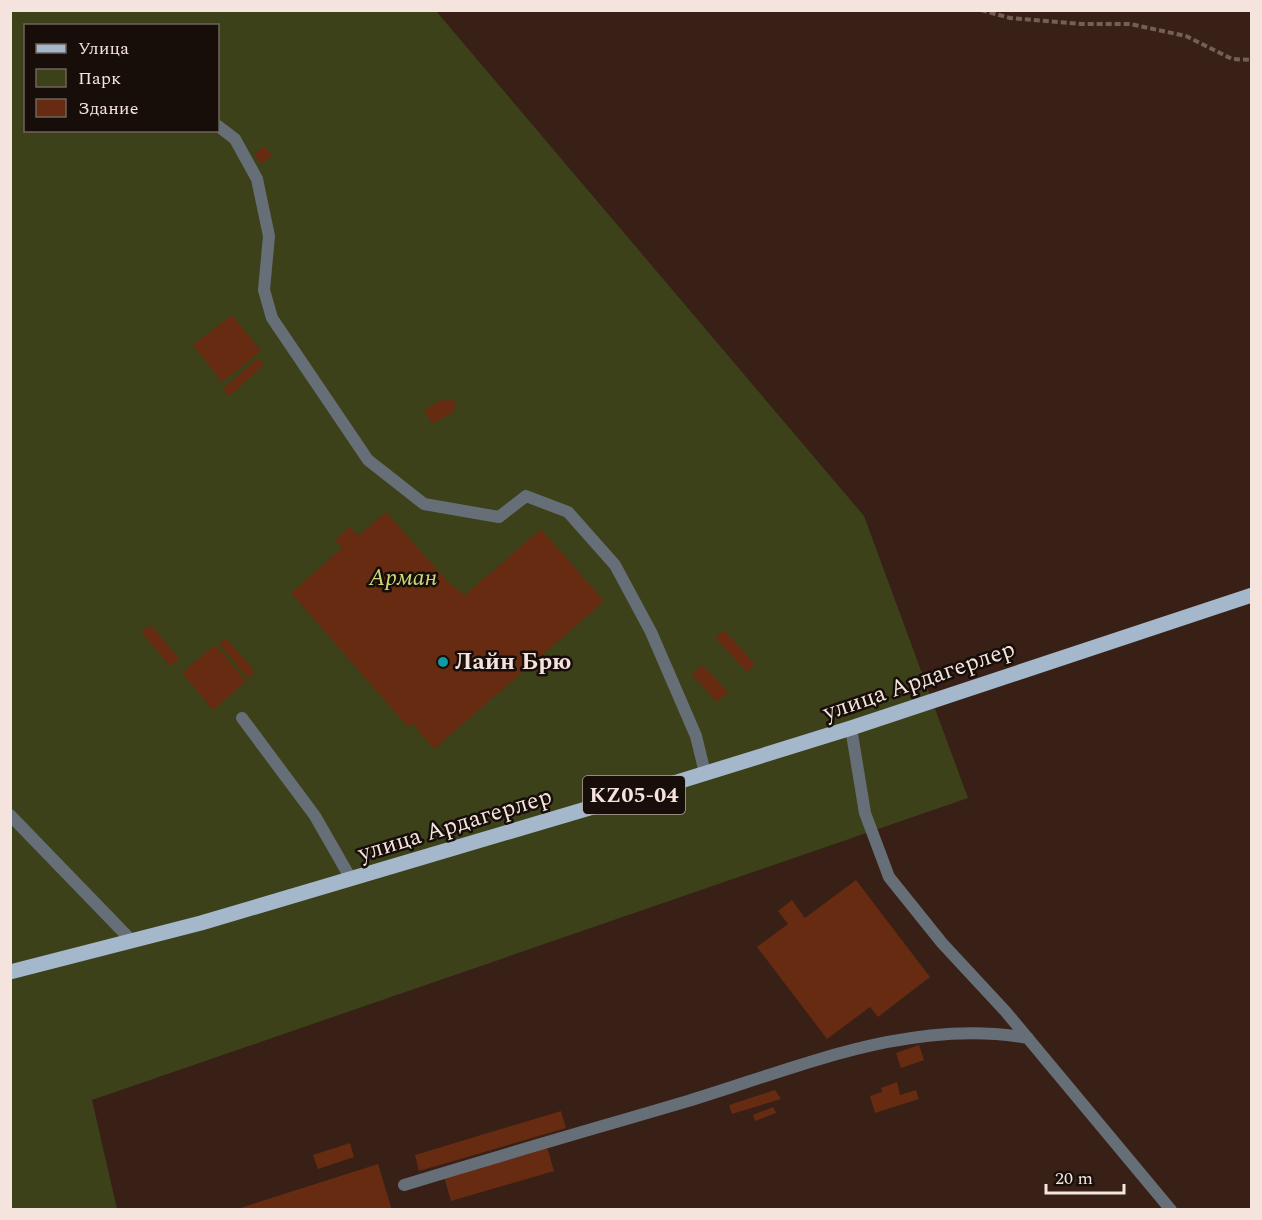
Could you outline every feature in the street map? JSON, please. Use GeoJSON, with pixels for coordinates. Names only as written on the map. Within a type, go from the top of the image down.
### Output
{"type":"FeatureCollection","features":[{"type":"Feature","properties":{"kind":"main road","name":"улица Ардагерлер"},"geometry":{"type":"LineString","coordinates":[[10,972],[201,923],[705,773],[851,728],[1251,595]]}},
{"type":"Feature","properties":{"kind":"street"},"geometry":{"type":"LineString","coordinates":[[219,127],[235,139],[257,179],[269,236],[264,290],[272,318],[368,460],[424,504],[499,517],[526,496],[568,512],[615,565],[651,632],[696,736],[705,773]]}},
{"type":"Feature","properties":{"kind":"street"},"geometry":{"type":"LineString","coordinates":[[242,718],[315,816],[351,879]]}},
{"type":"Feature","properties":{"kind":"street"},"geometry":{"type":"LineString","coordinates":[[851,728],[865,813],[889,877],[942,943],[1028,1038],[1171,1209]]}},
{"type":"Feature","properties":{"kind":"street"},"geometry":{"type":"LineString","coordinates":[[10,815],[131,940]]}},
{"type":"Feature","properties":{"kind":"street"},"geometry":{"type":"LineString","coordinates":[[404,1185],[780,1071],[913,1036],[998,1033],[1028,1038]]}},
{"type":"Feature","properties":{"kind":"path"},"geometry":{"type":"LineString","coordinates":[[981,10],[1010,18],[1082,24],[1130,24],[1186,36],[1232,59],[1251,60]]}},
{"type":"Feature","properties":{"kind":"green space","name":"Арман"},"geometry":{"type":"Polygon","coordinates":[[[11,11],[436,11],[864,516],[968,798],[92,1100],[117,1209],[11,1210],[11,11]]]}},
{"type":"Feature","properties":{"kind":"building"},"geometry":{"type":"Polygon","coordinates":[[[265,146],[272,156],[261,164],[254,154],[265,146]]]}},
{"type":"Feature","properties":{"kind":"building"},"geometry":{"type":"Polygon","coordinates":[[[232,315],[261,351],[222,382],[193,345],[232,315]]]}},
{"type":"Feature","properties":{"kind":"building"},"geometry":{"type":"Polygon","coordinates":[[[258,358],[264,365],[229,396],[223,389],[258,358]]]}},
{"type":"Feature","properties":{"kind":"building"},"geometry":{"type":"Polygon","coordinates":[[[452,398],[457,405],[453,407],[455,411],[432,424],[424,410],[444,399],[447,401],[452,398]]]}},
{"type":"Feature","properties":{"kind":"building","name":"Лайн Брю"},"geometry":{"type":"Polygon","coordinates":[[[386,512],[449,583],[465,595],[541,529],[604,601],[434,749],[412,723],[408,727],[291,593],[342,548],[335,540],[350,527],[358,536],[386,512]]]}},
{"type":"Feature","properties":{"kind":"building"},"geometry":{"type":"Polygon","coordinates":[[[151,625],[179,659],[170,666],[141,632],[151,625]]]}},
{"type":"Feature","properties":{"kind":"building"},"geometry":{"type":"Polygon","coordinates":[[[724,630],[755,664],[747,672],[715,638],[724,630]]]}},
{"type":"Feature","properties":{"kind":"building"},"geometry":{"type":"Polygon","coordinates":[[[226,638],[255,672],[248,678],[219,644],[226,638]]]}},
{"type":"Feature","properties":{"kind":"building"},"geometry":{"type":"Polygon","coordinates":[[[215,645],[246,681],[213,710],[182,673],[215,645]]]}},
{"type":"Feature","properties":{"kind":"building"},"geometry":{"type":"Polygon","coordinates":[[[702,665],[728,692],[717,702],[692,675],[702,665]]]}},
{"type":"Feature","properties":{"kind":"building"},"geometry":{"type":"Polygon","coordinates":[[[856,880],[930,977],[878,1017],[870,1007],[827,1039],[757,947],[788,924],[778,911],[792,900],[805,918],[856,880]]]}},
{"type":"Feature","properties":{"kind":"building"},"geometry":{"type":"Polygon","coordinates":[[[919,1045],[924,1060],[901,1068],[896,1053],[919,1045]]]}},
{"type":"Feature","properties":{"kind":"building"},"geometry":{"type":"Polygon","coordinates":[[[897,1082],[900,1095],[916,1090],[919,1099],[875,1113],[870,1096],[882,1092],[881,1088],[897,1082]]]}},
{"type":"Feature","properties":{"kind":"building"},"geometry":{"type":"Polygon","coordinates":[[[775,1090],[781,1099],[732,1114],[729,1105],[775,1090]]]}},
{"type":"Feature","properties":{"kind":"building"},"geometry":{"type":"Polygon","coordinates":[[[773,1107],[776,1113],[755,1121],[753,1115],[773,1107]]]}},
{"type":"Feature","properties":{"kind":"building"},"geometry":{"type":"Polygon","coordinates":[[[561,1111],[566,1128],[419,1171],[415,1155],[561,1111]]]}},
{"type":"Feature","properties":{"kind":"building"},"geometry":{"type":"Polygon","coordinates":[[[350,1143],[354,1157],[318,1169],[313,1155],[350,1143]]]}},
{"type":"Feature","properties":{"kind":"building"},"geometry":{"type":"Polygon","coordinates":[[[547,1147],[554,1171],[451,1201],[444,1177],[547,1147]]]}},
{"type":"Feature","properties":{"kind":"building"},"geometry":{"type":"Polygon","coordinates":[[[378,1164],[392,1210],[237,1210],[237,1209],[378,1164]]]}},
{"type":"Feature","properties":{"kind":"place","name":"Лайн Брю"},"geometry":{"type":"Point","coordinates":[443,662]}}]}
